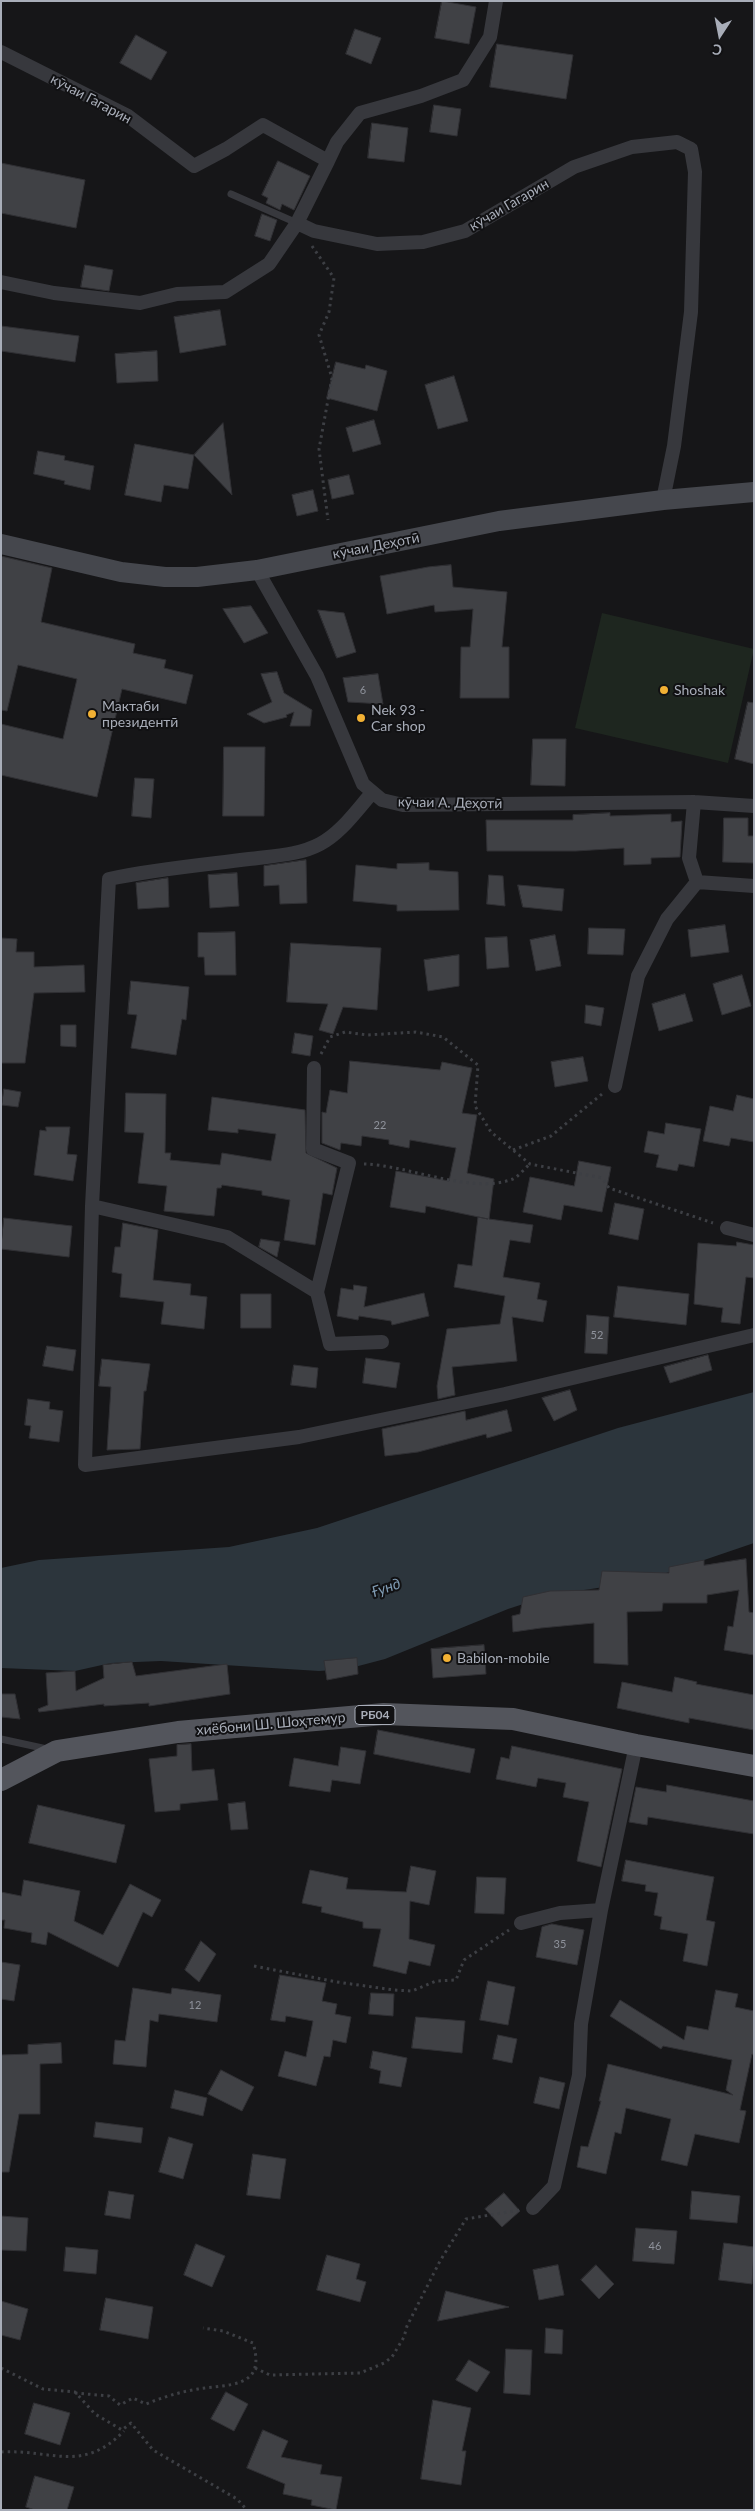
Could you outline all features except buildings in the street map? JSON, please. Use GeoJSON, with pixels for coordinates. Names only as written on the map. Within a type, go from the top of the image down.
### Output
{"type":"FeatureCollection","features":[{"type":"Feature","properties":{"kind":"main road","name":"кӯчаи Деҳотӣ"},"geometry":{"type":"LineString","coordinates":[[1,544],[121,572],[165,578],[197,577],[257,570],[499,521],[663,500],[754,492]]}},
{"type":"Feature","properties":{"kind":"main road","name":"хиёбони Ш. Шоҳтемур"},"geometry":{"type":"LineString","coordinates":[[1,1780],[57,1751],[178,1732],[384,1714],[512,1719],[636,1745],[754,1766]]}},
{"type":"Feature","properties":{"kind":"street"},"geometry":{"type":"LineString","coordinates":[[1,282],[54,293],[140,303],[177,294],[225,292],[269,264],[294,228],[337,142],[360,113],[421,96],[463,80],[490,37],[496,1]]}},
{"type":"Feature","properties":{"kind":"street","name":"кӯчаи Гагарин"},"geometry":{"type":"LineString","coordinates":[[1,52],[128,116],[194,166],[226,149],[263,125],[328,161]]}},
{"type":"Feature","properties":{"kind":"street","name":"кӯчаи Гагарин"},"geometry":{"type":"LineString","coordinates":[[294,228],[314,230],[377,244],[423,242],[466,231],[583,164],[632,147],[677,142],[691,149],[695,172],[691,312],[674,446],[663,500]]}},
{"type":"Feature","properties":{"kind":"street"},"geometry":{"type":"LineString","coordinates":[[257,570],[317,676],[363,784],[372,793],[335,835],[319,845],[275,856],[136,873],[109,879],[92,1206],[85,1466],[299,1437],[505,1394],[754,1335]]}},
{"type":"Feature","properties":{"kind":"street","name":"кӯчаи А. Деҳотӣ"},"geometry":{"type":"LineString","coordinates":[[372,793],[382,800],[403,805],[694,802],[754,806]]}},
{"type":"Feature","properties":{"kind":"street"},"geometry":{"type":"LineString","coordinates":[[694,802],[689,858],[697,882]]}},
{"type":"Feature","properties":{"kind":"street"},"geometry":{"type":"LineString","coordinates":[[697,882],[754,886]]}},
{"type":"Feature","properties":{"kind":"street"},"geometry":{"type":"LineString","coordinates":[[615,1086],[638,976],[667,919],[697,882]]}},
{"type":"Feature","properties":{"kind":"street"},"geometry":{"type":"LineString","coordinates":[[314,1068],[313,1150],[349,1163],[317,1292],[330,1344],[382,1342]]}},
{"type":"Feature","properties":{"kind":"street"},"geometry":{"type":"LineString","coordinates":[[92,1206],[227,1237],[317,1292]]}},
{"type":"Feature","properties":{"kind":"street"},"geometry":{"type":"LineString","coordinates":[[728,1228],[754,1235]]}},
{"type":"Feature","properties":{"kind":"street"},"geometry":{"type":"LineString","coordinates":[[533,2208],[554,2186],[579,2076],[581,2024],[601,1910],[636,1745]]}},
{"type":"Feature","properties":{"kind":"street"},"geometry":{"type":"LineString","coordinates":[[521,1924],[560,1913],[601,1910]]}},
{"type":"Feature","properties":{"kind":"lane"},"geometry":{"type":"LineString","coordinates":[[231,194],[294,228]]}},
{"type":"Feature","properties":{"kind":"lane"},"geometry":{"type":"LineString","coordinates":[[1,1739],[57,1751]]}},
{"type":"Feature","properties":{"kind":"path"},"geometry":{"type":"LineString","coordinates":[[294,228],[307,240],[334,278],[328,312],[319,335],[332,378],[319,449],[328,520]]}},
{"type":"Feature","properties":{"kind":"path"},"geometry":{"type":"LineString","coordinates":[[314,1068],[330,1037],[345,1032],[367,1036],[416,1032],[442,1037],[478,1065],[475,1106],[491,1132],[530,1164],[602,1178],[609,1188],[728,1228]]}},
{"type":"Feature","properties":{"kind":"path"},"geometry":{"type":"LineString","coordinates":[[513,1150],[551,1136],[586,1106],[615,1086]]}},
{"type":"Feature","properties":{"kind":"path"},"geometry":{"type":"LineString","coordinates":[[349,1163],[385,1164],[426,1176],[484,1184],[514,1178],[530,1164]]}},
{"type":"Feature","properties":{"kind":"path"},"geometry":{"type":"LineString","coordinates":[[254,1966],[337,1982],[412,1991],[436,1981],[456,1980],[464,1960],[492,1940],[521,1924]]}},
{"type":"Feature","properties":{"kind":"path"},"geometry":{"type":"LineString","coordinates":[[255,2368],[270,2375],[360,2373],[384,2363],[392,2357],[404,2337],[407,2326],[440,2260],[466,2219],[533,2208]]}},
{"type":"Feature","properties":{"kind":"path"},"geometry":{"type":"LineString","coordinates":[[1,2368],[43,2389],[108,2396],[120,2405],[133,2398],[146,2404],[160,2398],[200,2389],[229,2387],[244,2381],[255,2368],[257,2356],[253,2343],[223,2331],[203,2328]]}},
{"type":"Feature","properties":{"kind":"path"},"geometry":{"type":"LineString","coordinates":[[75,2392],[95,2414],[122,2430],[131,2423]]}},
{"type":"Feature","properties":{"kind":"path"},"geometry":{"type":"LineString","coordinates":[[1,2452],[72,2458],[91,2454],[106,2446],[131,2423]]}},
{"type":"Feature","properties":{"kind":"path"},"geometry":{"type":"LineString","coordinates":[[131,2423],[153,2450],[237,2499],[247,2510]]}},
{"type":"Feature","properties":{"kind":"shaded area","name":"Shoshak"},"geometry":{"type":"Polygon","coordinates":[[[602,613],[754,649],[728,763],[575,728],[602,613]]]}},
{"type":"Feature","properties":{"kind":"water","name":"Ғунд"},"geometry":{"type":"Polygon","coordinates":[[[754,1392],[754,1543],[666,1573],[624,1584],[551,1595],[508,1609],[385,1659],[347,1669],[319,1671],[161,1661],[111,1663],[75,1671],[1,1668],[1,1568],[39,1560],[229,1547],[317,1528],[618,1428],[754,1392]]]}},
{"type":"Feature","properties":{"kind":"place","name":"Shoshak"},"geometry":{"type":"Point","coordinates":[664,690]}},
{"type":"Feature","properties":{"kind":"place","name":"Мактаби президентӣ"},"geometry":{"type":"Point","coordinates":[92,714]}},
{"type":"Feature","properties":{"kind":"place","name":"Nek 93 - Car shop"},"geometry":{"type":"Point","coordinates":[361,718]}},
{"type":"Feature","properties":{"kind":"place","name":"Babilon-mobile"},"geometry":{"type":"Point","coordinates":[447,1658]}}]}
